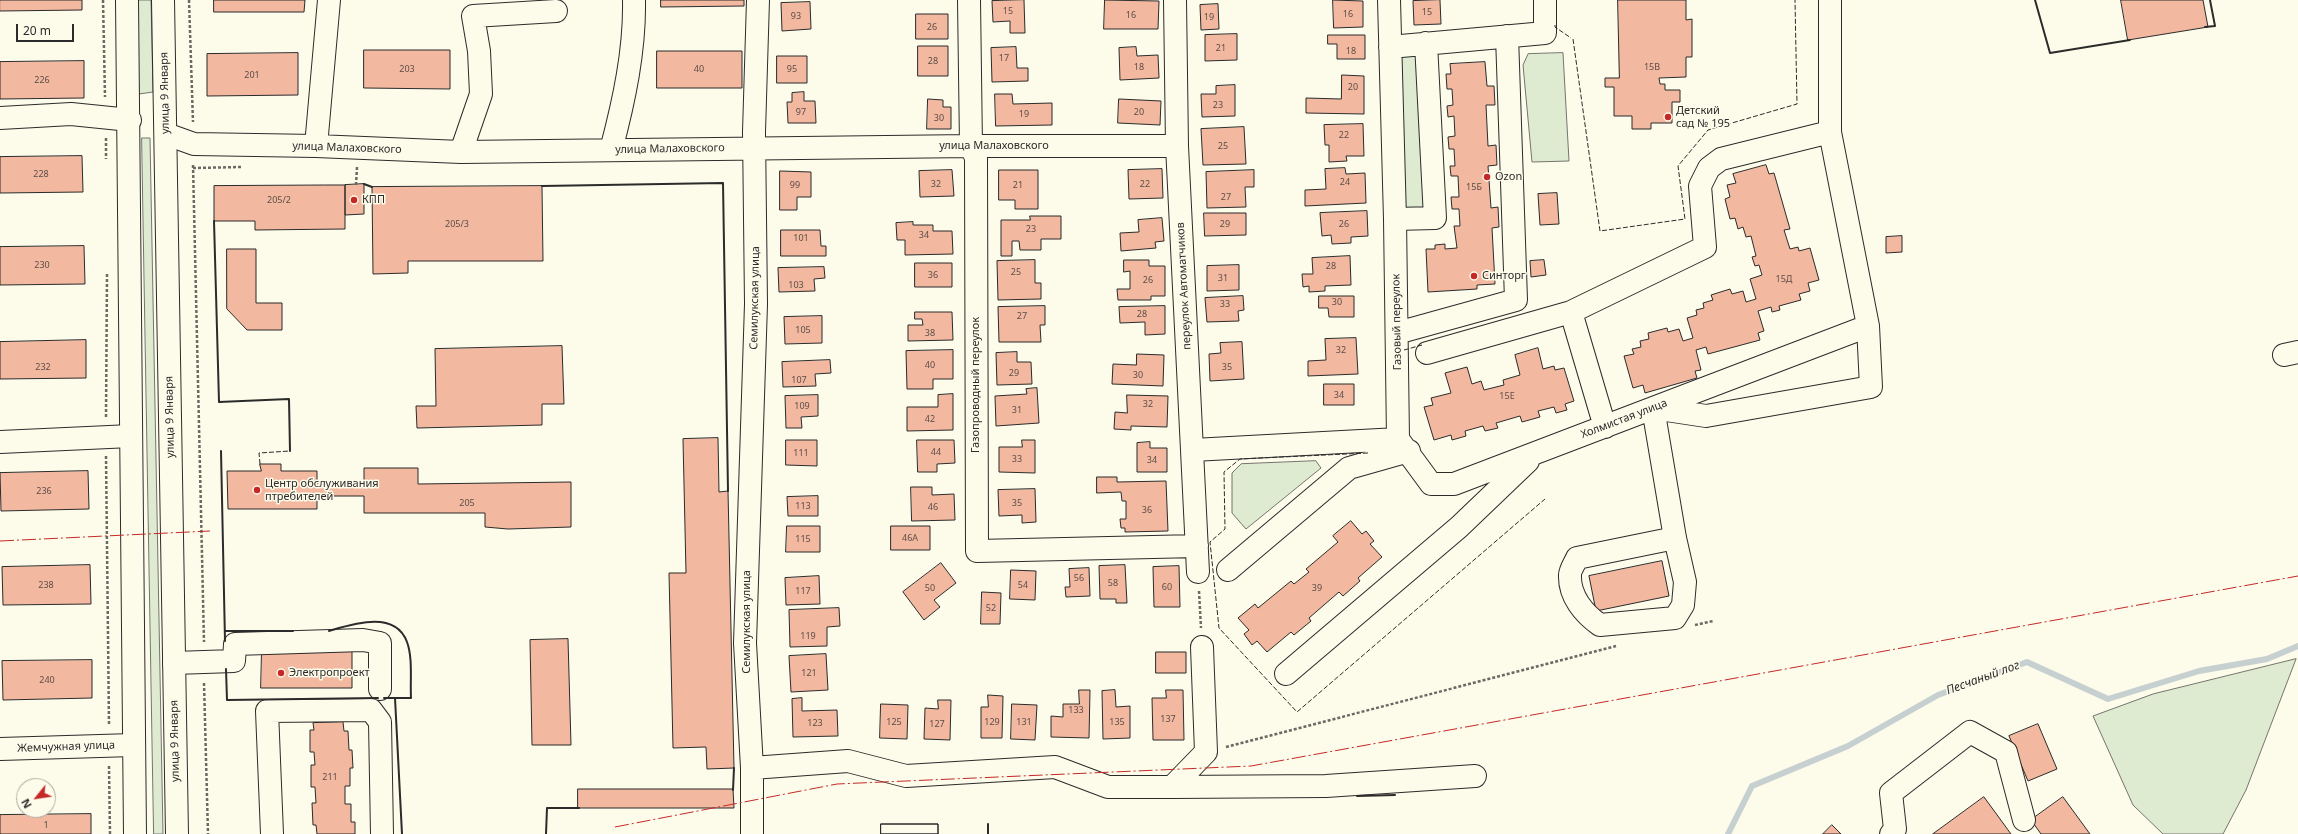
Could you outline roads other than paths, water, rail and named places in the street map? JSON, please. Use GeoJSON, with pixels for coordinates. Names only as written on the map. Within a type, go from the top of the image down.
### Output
{"type":"FeatureCollection","features":[{"type":"Feature","properties":{"kind":"street"},"geometry":{"type":"LineString","coordinates":[[127,0],[130,120],[133,745],[135,834]]}},
{"type":"Feature","properties":{"kind":"street","name":"улица 9 Января"},"geometry":{"type":"LineString","coordinates":[[163,0],[177,834]]}},
{"type":"Feature","properties":{"kind":"street"},"geometry":{"type":"LineString","coordinates":[[611,150],[624,100],[634,17],[634,0]]}},
{"type":"Feature","properties":{"kind":"street","name":"Семилукская улица"},"geometry":{"type":"LineString","coordinates":[[752,834],[752,768],[746,643],[756,304],[754,132],[758,0]]}},
{"type":"Feature","properties":{"kind":"street","name":"Газопроводный переулок"},"geometry":{"type":"LineString","coordinates":[[968,0],[971,146],[976,158],[977,552],[1197,546]]}},
{"type":"Feature","properties":{"kind":"street","name":"переулок Автоматчиков"},"geometry":{"type":"LineString","coordinates":[[1175,0],[1177,146],[1198,572]]}},
{"type":"Feature","properties":{"kind":"street","name":"Газовый переулок"},"geometry":{"type":"LineString","coordinates":[[1389,0],[1397,334],[1403,445]]}},
{"type":"Feature","properties":{"kind":"street"},"geometry":{"type":"LineString","coordinates":[[1390,47],[1545,33],[1545,0]]}},
{"type":"Feature","properties":{"kind":"street"},"geometry":{"type":"LineString","coordinates":[[1675,538],[1577,558],[1570,575],[1575,598],[1588,616],[1600,625],[1675,618],[1683,605],[1686,582],[1675,538],[1653,408],[1706,416],[1871,387],[1868,326],[1830,132],[1830,0]]}},
{"type":"Feature","properties":{"kind":"street"},"geometry":{"type":"LineString","coordinates":[[316,146],[335,1]]}},
{"type":"Feature","properties":{"kind":"street"},"geometry":{"type":"LineString","coordinates":[[461,152],[481,94],[474,16],[556,11]]}},
{"type":"Feature","properties":{"kind":"street"},"geometry":{"type":"LineString","coordinates":[[1397,334],[1516,300],[1507,36]]}},
{"type":"Feature","properties":{"kind":"street"},"geometry":{"type":"LineString","coordinates":[[1395,219],[1435,218],[1426,43]]}},
{"type":"Feature","properties":{"kind":"street"},"geometry":{"type":"LineString","coordinates":[[0,118],[71,114],[130,120]]}},
{"type":"Feature","properties":{"kind":"street"},"geometry":{"type":"LineString","coordinates":[[1427,353],[1571,312],[1705,247],[1700,186],[1709,168],[1721,159],[1830,132]]}},
{"type":"Feature","properties":{"kind":"street","name":"улица Малаховского"},"geometry":{"type":"LineString","coordinates":[[166,134],[194,144],[316,146],[461,152],[971,146],[1177,146]]}},
{"type":"Feature","properties":{"kind":"street"},"geometry":{"type":"LineString","coordinates":[[1571,312],[1604,427]]}},
{"type":"Feature","properties":{"kind":"street","name":"Холмистая улица"},"geometry":{"type":"LineString","coordinates":[[1403,445],[1431,484],[1454,484],[1868,326]]}},
{"type":"Feature","properties":{"kind":"street"},"geometry":{"type":"LineString","coordinates":[[0,442],[131,436]]}},
{"type":"Feature","properties":{"kind":"street"},"geometry":{"type":"LineString","coordinates":[[1192,450],[1403,445]]}},
{"type":"Feature","properties":{"kind":"street"},"geometry":{"type":"LineString","coordinates":[[1228,570],[1349,468],[1403,445]]}},
{"type":"Feature","properties":{"kind":"street"},"geometry":{"type":"LineString","coordinates":[[1286,674],[1459,527],[1534,454]]}},
{"type":"Feature","properties":{"kind":"street"},"geometry":{"type":"LineString","coordinates":[[174,663],[234,661],[235,644],[363,640],[380,643],[380,689]]}},
{"type":"Feature","properties":{"kind":"street"},"geometry":{"type":"LineString","coordinates":[[1172,787],[1206,752],[1202,647]]}},
{"type":"Feature","properties":{"kind":"street"},"geometry":{"type":"LineString","coordinates":[[272,834],[267,711],[371,710],[380,722],[382,834]]}},
{"type":"Feature","properties":{"kind":"street"},"geometry":{"type":"LineString","coordinates":[[1891,834],[1895,829],[1891,793],[1970,732],[2006,752],[2024,820]]}},
{"type":"Feature","properties":{"kind":"street","name":"Жемчужная улица"},"geometry":{"type":"LineString","coordinates":[[0,749],[133,745]]}},
{"type":"Feature","properties":{"kind":"street"},"geometry":{"type":"LineString","coordinates":[[752,768],[848,761],[906,776],[1055,767],[1108,787],[1326,786],[1475,776]]}},
{"type":"Feature","properties":{"kind":"waterway","name":"Песчаный лог"},"geometry":{"type":"LineString","coordinates":[[1728,834],[1752,786],[1848,746],[1938,695],[2027,662],[2108,699],[2199,671],[2267,659],[2298,646]]}},
{"type":"Feature","properties":{"kind":"place","name":"Детский сад № 195"},"geometry":{"type":"Point","coordinates":[1668,117]}},
{"type":"Feature","properties":{"kind":"place","name":"Ozon"},"geometry":{"type":"Point","coordinates":[1487,177]}},
{"type":"Feature","properties":{"kind":"place","name":"КПП"},"geometry":{"type":"Point","coordinates":[354,200]}},
{"type":"Feature","properties":{"kind":"place","name":"Синторг"},"geometry":{"type":"Point","coordinates":[1474,276]}},
{"type":"Feature","properties":{"kind":"place","name":"Центр обслуживания птребителей"},"geometry":{"type":"Point","coordinates":[257,490]}},
{"type":"Feature","properties":{"kind":"place","name":"Электропроект"},"geometry":{"type":"Point","coordinates":[281,673]}}]}
